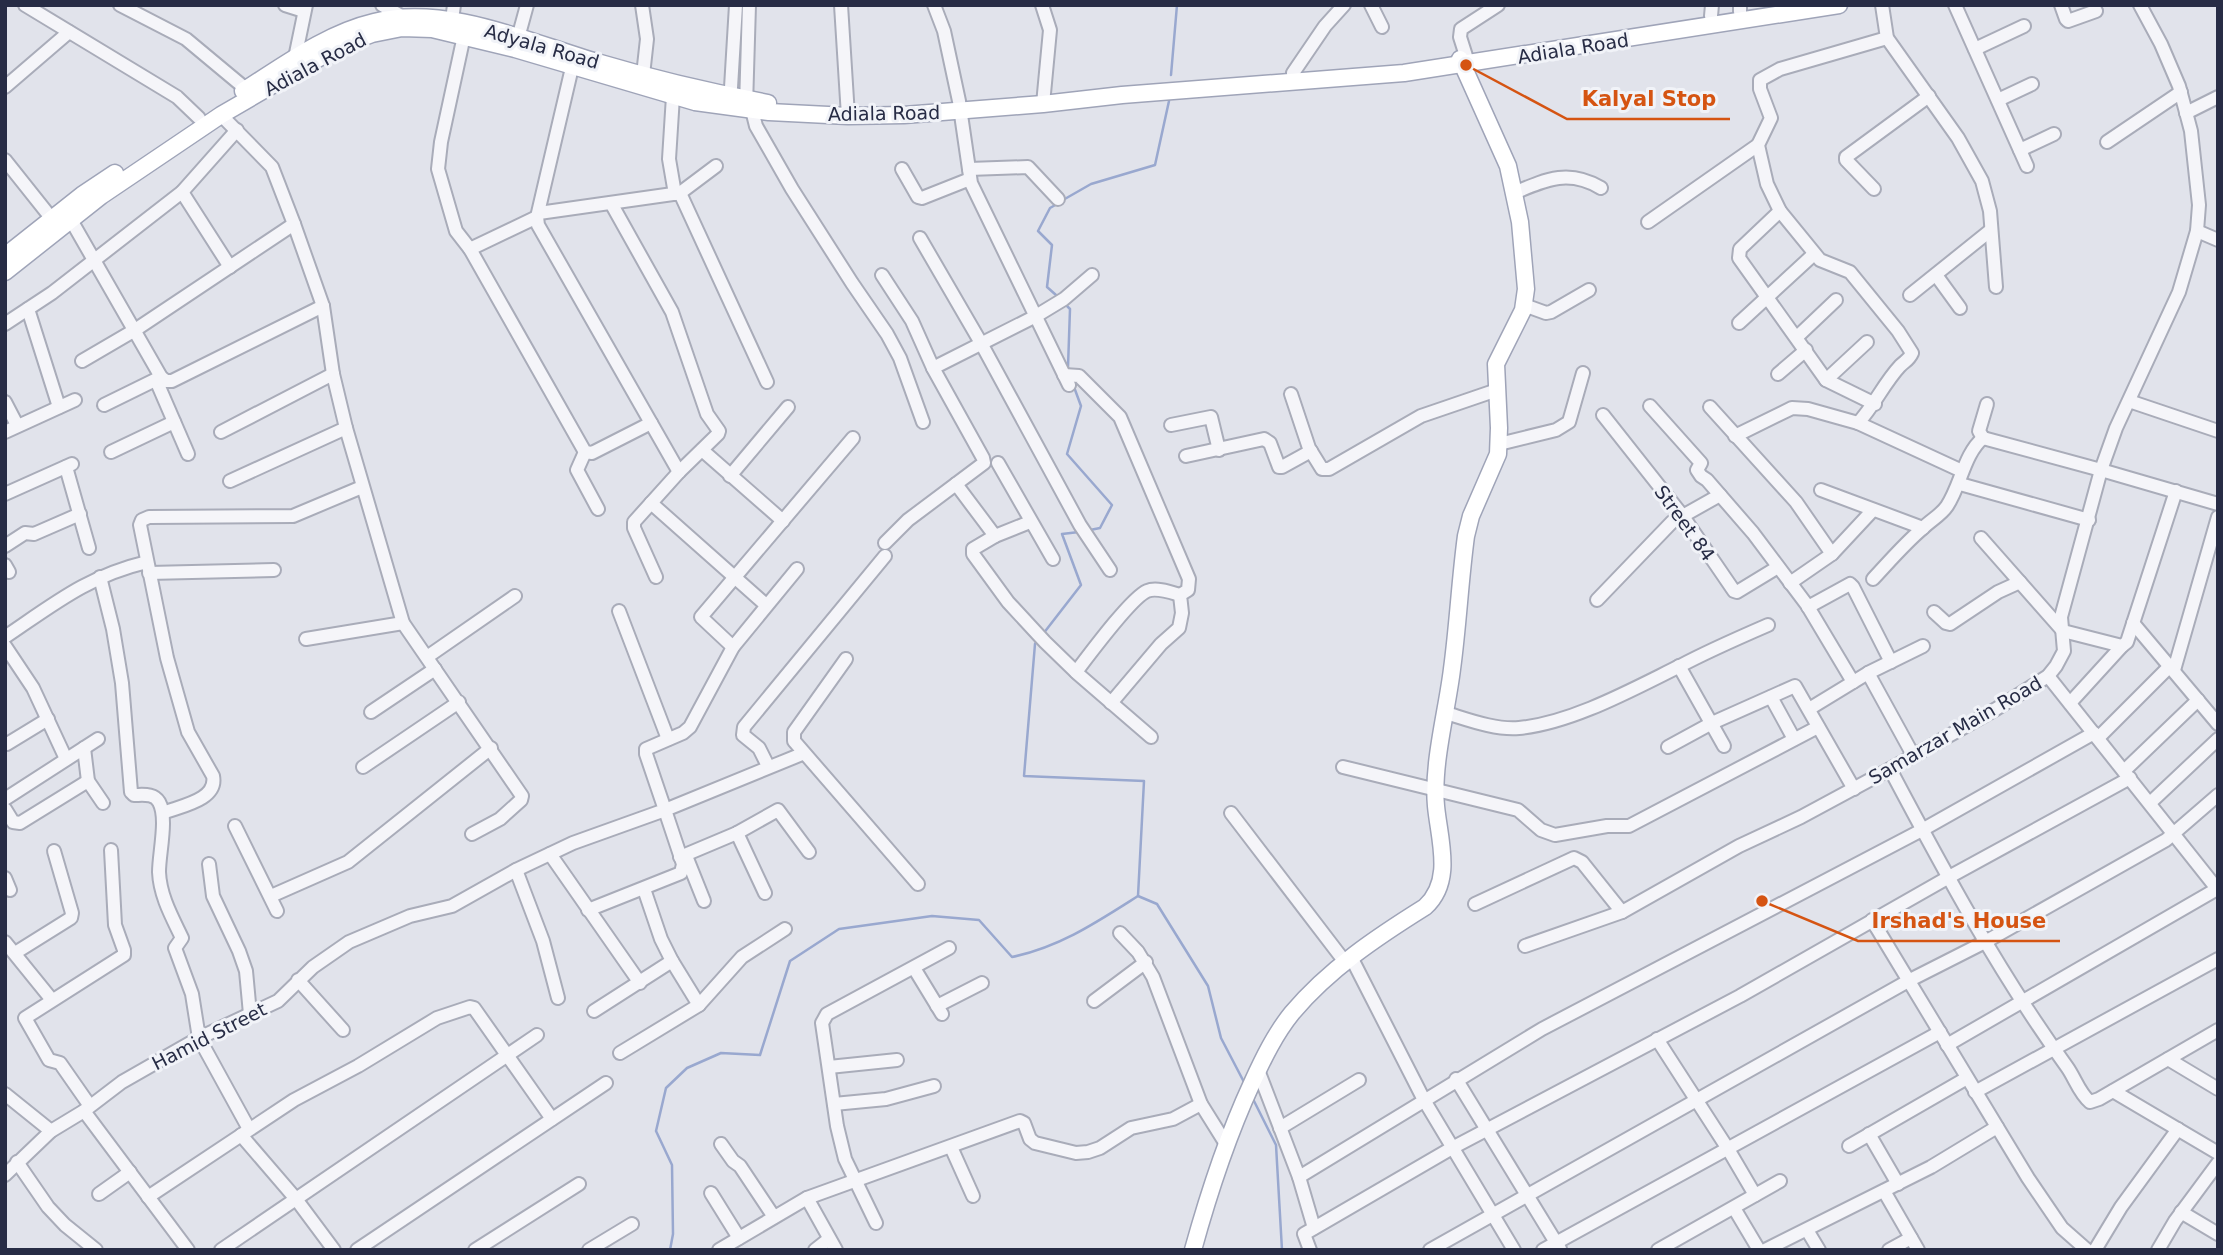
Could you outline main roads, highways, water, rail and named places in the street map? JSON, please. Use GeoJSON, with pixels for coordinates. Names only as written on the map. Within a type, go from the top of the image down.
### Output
{"type":"FeatureCollection","features":[{"type":"Feature","properties":{"kind":"main road","name":"Adiala Road"},"geometry":{"type":"LineString","coordinates":[[1044,99],[1121,86],[1462,59],[1711,11],[1784,5]]}},
{"type":"Feature","properties":{"kind":"main road","name":"Adiala Road"},"geometry":{"type":"LineString","coordinates":[[5,272],[161,154],[221,115],[338,47],[372,34],[402,28],[432,29],[459,21],[515,49],[574,62],[673,96],[741,104],[904,115],[960,106],[1044,99],[1348,78],[1839,5]]}},
{"type":"Feature","properties":{"kind":"main road","name":"Adyala Road"},"geometry":{"type":"LineString","coordinates":[[5,256],[82,195],[199,118],[295,58],[348,30],[374,22],[402,17],[459,21],[519,38],[574,62],[643,75],[741,104],[768,103]]}},
{"type":"Feature","properties":{"kind":"main road"},"geometry":{"type":"LineString","coordinates":[[1193,1250],[1214,1179],[1244,1100],[1291,1015],[1348,959],[1425,906],[1438,892],[1441,883],[1442,865],[1435,788],[1466,536],[1499,444],[1496,364],[1515,328],[1524,305],[1526,289],[1514,193],[1501,147],[1462,59]]}},
{"type":"Feature","properties":{"kind":"main road","name":"Adiala Road"},"geometry":{"type":"LineString","coordinates":[[768,103],[848,111]]}},
{"type":"Feature","properties":{"kind":"waterway"},"geometry":{"type":"LineString","coordinates":[[1171,75],[1177,5]]}},
{"type":"Feature","properties":{"kind":"waterway"},"geometry":{"type":"LineString","coordinates":[[1063,200],[1091,184],[1155,165],[1169,101]]}},
{"type":"Feature","properties":{"kind":"waterway"},"geometry":{"type":"LineString","coordinates":[[1056,295],[1047,287],[1052,245],[1038,231],[1050,208],[1057,204]]}},
{"type":"Feature","properties":{"kind":"waterway"},"geometry":{"type":"LineString","coordinates":[[1067,306],[1070,309],[1068,367]]}},
{"type":"Feature","properties":{"kind":"waterway"},"geometry":{"type":"LineString","coordinates":[[1074,387],[1081,406],[1067,454],[1112,505],[1100,528],[1090,530]]}},
{"type":"Feature","properties":{"kind":"waterway"},"geometry":{"type":"LineString","coordinates":[[1043,634],[1081,585],[1062,534],[1079,532]]}},
{"type":"Feature","properties":{"kind":"waterway"},"geometry":{"type":"LineString","coordinates":[[1037,641],[1024,776],[1144,781],[1138,896]]}},
{"type":"Feature","properties":{"kind":"waterway"},"geometry":{"type":"LineString","coordinates":[[670,1250],[673,1234],[672,1165],[656,1131],[666,1088],[687,1068],[721,1053],[760,1055],[790,961],[839,929],[932,916],[979,920],[1012,957],[1062,940],[1138,896],[1157,904],[1208,986],[1221,1038],[1245,1084]]}},
{"type":"Feature","properties":{"kind":"waterway"},"geometry":{"type":"LineString","coordinates":[[1253,1099],[1276,1145],[1282,1250]]}},
{"type":"Feature","properties":{"kind":"place","name":"Kalyal Stop"},"geometry":{"type":"Point","coordinates":[1466,65]}},
{"type":"Feature","properties":{"kind":"place","name":"Irshad's House"},"geometry":{"type":"Point","coordinates":[1762,901]}}]}
